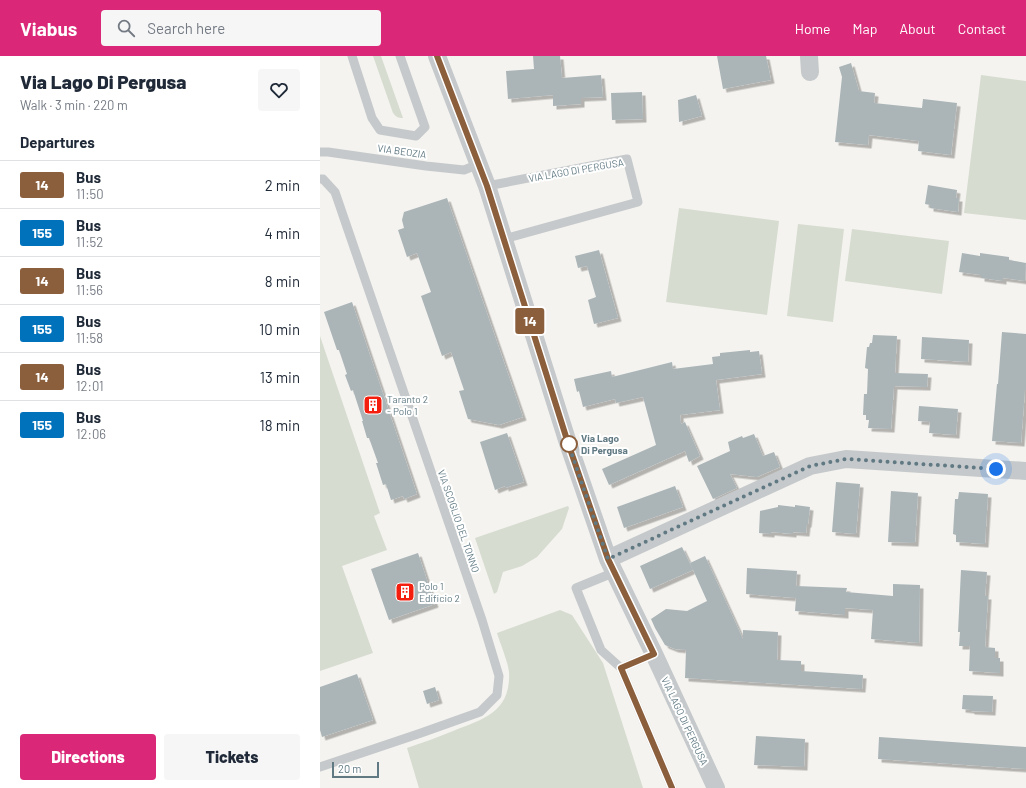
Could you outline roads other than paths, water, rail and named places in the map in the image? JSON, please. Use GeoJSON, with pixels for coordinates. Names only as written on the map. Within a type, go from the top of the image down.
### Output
{"type":"FeatureCollection","features":[{"type":"Feature","properties":{"kind":"street","name":"VIA LAGO DI PERGUSA"},"geometry":{"type":"LineString","coordinates":[[437,56],[487,186],[568,443],[612,566],[716,788]]}},
{"type":"Feature","properties":{"kind":"street"},"geometry":{"type":"LineString","coordinates":[[612,566],[810,466],[846,459],[1026,471]]}},
{"type":"Feature","properties":{"kind":"lane"},"geometry":{"type":"LineString","coordinates":[[352,56],[372,118],[380,130],[416,136],[425,127],[400,56]]}},
{"type":"Feature","properties":{"kind":"lane","name":"VIA BEOZIA"},"geometry":{"type":"LineString","coordinates":[[320,152],[464,170],[479,164]]}},
{"type":"Feature","properties":{"kind":"lane","name":"VIA LAGO DI PERGUSA"},"geometry":{"type":"LineString","coordinates":[[487,186],[627,159],[638,202],[504,239]]}},
{"type":"Feature","properties":{"kind":"lane","name":"VIA SCOGLIO DEL TONNO"},"geometry":{"type":"LineString","coordinates":[[320,179],[323,179],[335,192],[482,620],[499,676],[497,696],[480,712],[320,767]]}},
{"type":"Feature","properties":{"kind":"lane"},"geometry":{"type":"LineString","coordinates":[[612,566],[576,588],[601,650],[621,668],[672,788]]}},
{"type":"Feature","properties":{"kind":"lane"},"geometry":{"type":"LineString","coordinates":[[621,668],[654,654]]}},
{"type":"Feature","properties":{"kind":"place","name":"Taranto 2 - Polo 1"},"geometry":{"type":"Point","coordinates":[373,405]}},
{"type":"Feature","properties":{"kind":"place","name":"Via Lago Di Pergusa"},"geometry":{"type":"Point","coordinates":[569,444]}},
{"type":"Feature","properties":{"kind":"place","name":"Polo 1 Edificio 2"},"geometry":{"type":"Point","coordinates":[405,592]}}]}
